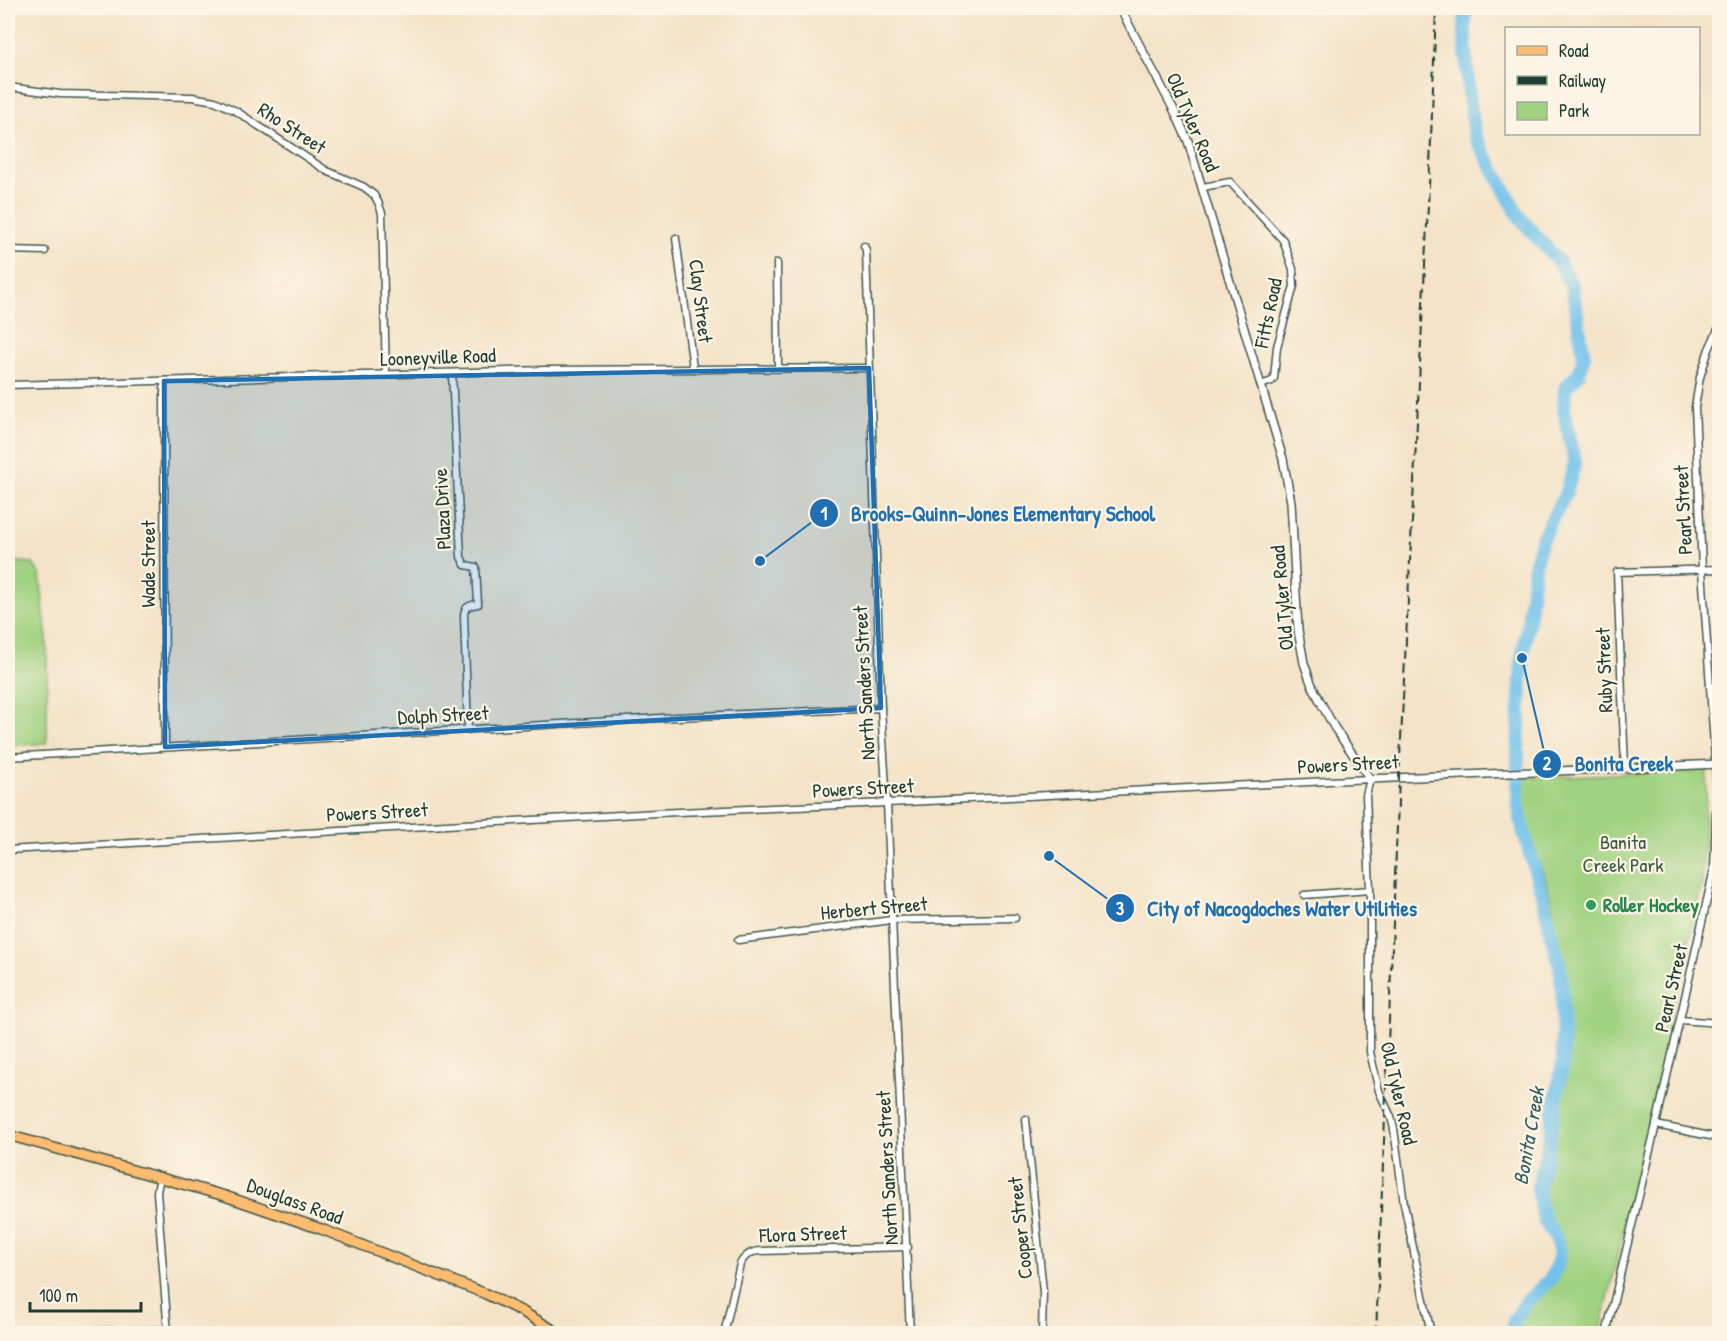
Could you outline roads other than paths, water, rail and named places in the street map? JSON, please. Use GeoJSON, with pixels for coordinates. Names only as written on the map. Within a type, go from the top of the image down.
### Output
{"type":"FeatureCollection","features":[{"type":"Feature","properties":{"kind":"main road","name":"Douglass Road"},"geometry":{"type":"LineString","coordinates":[[8,1135],[251,1204],[486,1294],[560,1334]]}},
{"type":"Feature","properties":{"kind":"street","name":"Old Tyler Road"},"geometry":{"type":"LineString","coordinates":[[1120,8],[1188,141],[1283,459],[1291,502],[1298,630],[1304,663],[1311,683],[1330,718],[1370,779],[1366,795],[1370,890],[1369,1041],[1371,1063],[1394,1129],[1404,1204],[1431,1334]]}},
{"type":"Feature","properties":{"kind":"street","name":"Rho Street"},"geometry":{"type":"LineString","coordinates":[[8,87],[60,94],[192,97],[215,101],[236,111],[327,171],[364,187],[374,195],[382,213],[386,375]]}},
{"type":"Feature","properties":{"kind":"street","name":"Fitts Road"},"geometry":{"type":"LineString","coordinates":[[1203,187],[1230,182],[1283,240],[1291,260],[1294,286],[1277,347],[1274,378],[1261,385]]}},
{"type":"Feature","properties":{"kind":"street","name":"Clay Street"},"geometry":{"type":"LineString","coordinates":[[676,238],[693,368]]}},
{"type":"Feature","properties":{"kind":"street","name":"North Sanders Street"},"geometry":{"type":"LineString","coordinates":[[864,246],[866,250],[881,708],[908,1247],[910,1334]]}},
{"type":"Feature","properties":{"kind":"street"},"geometry":{"type":"LineString","coordinates":[[8,250],[45,251]]}},
{"type":"Feature","properties":{"kind":"street"},"geometry":{"type":"LineString","coordinates":[[777,263],[778,368]]}},
{"type":"Feature","properties":{"kind":"street","name":"Pearl Street"},"geometry":{"type":"LineString","coordinates":[[1606,1334],[1712,884],[1717,764],[1702,569],[1695,407],[1700,377],[1719,325]]}},
{"type":"Feature","properties":{"kind":"street","name":"Looneyville Road"},"geometry":{"type":"LineString","coordinates":[[8,385],[693,368],[869,368]]}},
{"type":"Feature","properties":{"kind":"street","name":"Plaza Drive"},"geometry":{"type":"LineString","coordinates":[[452,373],[461,557],[465,565],[477,567],[478,604],[470,605],[464,613],[468,730]]}},
{"type":"Feature","properties":{"kind":"street","name":"Wade Street"},"geometry":{"type":"LineString","coordinates":[[164,381],[165,747]]}},
{"type":"Feature","properties":{"kind":"street"},"geometry":{"type":"LineString","coordinates":[[1702,569],[1719,569]]}},
{"type":"Feature","properties":{"kind":"street","name":"Ruby Street"},"geometry":{"type":"LineString","coordinates":[[1625,768],[1617,572],[1702,569]]}},
{"type":"Feature","properties":{"kind":"street","name":"Dolph Street"},"geometry":{"type":"LineString","coordinates":[[8,757],[677,717],[881,708]]}},
{"type":"Feature","properties":{"kind":"street","name":"Powers Street"},"geometry":{"type":"LineString","coordinates":[[8,850],[645,813],[1717,764]]}},
{"type":"Feature","properties":{"kind":"street"},"geometry":{"type":"LineString","coordinates":[[1712,884],[1719,884]]}},
{"type":"Feature","properties":{"kind":"street"},"geometry":{"type":"LineString","coordinates":[[1304,895],[1370,890]]}},
{"type":"Feature","properties":{"kind":"street","name":"Herbert Street"},"geometry":{"type":"LineString","coordinates":[[738,940],[892,920],[1015,918]]}},
{"type":"Feature","properties":{"kind":"street"},"geometry":{"type":"LineString","coordinates":[[1680,1020],[1719,1023]]}},
{"type":"Feature","properties":{"kind":"street","name":"Cooper Street"},"geometry":{"type":"LineString","coordinates":[[1026,1119],[1043,1292],[1042,1334]]}},
{"type":"Feature","properties":{"kind":"street"},"geometry":{"type":"LineString","coordinates":[[1656,1125],[1719,1138]]}},
{"type":"Feature","properties":{"kind":"street"},"geometry":{"type":"LineString","coordinates":[[8,1333],[168,1332],[157,1192],[160,1177]]}},
{"type":"Feature","properties":{"kind":"street","name":"Flora Street"},"geometry":{"type":"LineString","coordinates":[[724,1334],[741,1264],[744,1257],[750,1253],[908,1247]]}},
{"type":"Feature","properties":{"kind":"waterway","name":"Bonita Creek"},"geometry":{"type":"LineString","coordinates":[[1467,8],[1465,38],[1469,95],[1475,136],[1520,218],[1559,262],[1572,286],[1584,356],[1579,373],[1565,388],[1564,411],[1575,463],[1565,495],[1542,538],[1535,562],[1522,658],[1518,751],[1518,802],[1523,830],[1560,966],[1563,1061],[1546,1157],[1538,1186],[1540,1206],[1545,1222],[1556,1238],[1560,1253],[1550,1280],[1526,1302],[1514,1321],[1511,1334]]}},
{"type":"Feature","properties":{"kind":"railway"},"geometry":{"type":"LineString","coordinates":[[1376,1334],[1399,778],[1436,8]]}},
{"type":"Feature","properties":{"kind":"place","name":"Brooks-Quinn-Jones Elementary School"},"geometry":{"type":"Point","coordinates":[760,561]}},
{"type":"Feature","properties":{"kind":"place","name":"Bonita Creek"},"geometry":{"type":"Point","coordinates":[1522,658]}},
{"type":"Feature","properties":{"kind":"place","name":"City of Nacogdoches Water Utilities"},"geometry":{"type":"Point","coordinates":[1049,856]}},
{"type":"Feature","properties":{"kind":"place","name":"Roller Hockey"},"geometry":{"type":"Point","coordinates":[1591,905]}},
{"type":"Feature","properties":{"kind":"park label","name":"Banita Creek Park"},"geometry":{"type":"Point","coordinates":[1623,854]}}]}
